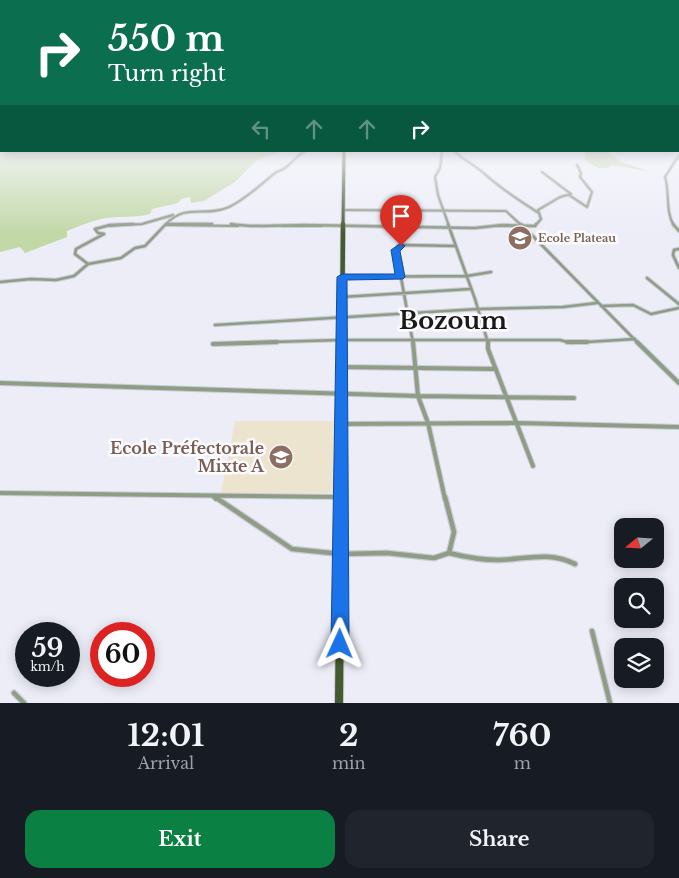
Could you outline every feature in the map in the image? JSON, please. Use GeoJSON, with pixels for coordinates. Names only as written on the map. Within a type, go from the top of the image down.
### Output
{"type":"FeatureCollection","features":[{"type":"Feature","properties":{"kind":"main road"},"geometry":{"type":"LineString","coordinates":[[339,703],[341,554],[340,394],[344,169]]}},
{"type":"Feature","properties":{"kind":"street"},"geometry":{"type":"LineString","coordinates":[[88,264],[75,254],[76,249],[104,234],[98,233],[95,230],[110,225],[142,224],[185,211],[210,212],[228,207],[284,169]]}},
{"type":"Feature","properties":{"kind":"street"},"geometry":{"type":"LineString","coordinates":[[439,169],[435,179],[442,210],[478,309],[488,340],[488,349],[533,466]]}},
{"type":"Feature","properties":{"kind":"street"},"geometry":{"type":"LineString","coordinates":[[165,225],[229,224],[246,227],[256,224],[275,226],[290,224],[304,226],[475,228],[513,225],[535,226],[541,219],[537,212],[492,182],[485,174],[477,169]]}},
{"type":"Feature","properties":{"kind":"street"},"geometry":{"type":"LineString","coordinates":[[537,212],[560,197],[569,195],[587,207],[589,205],[592,192],[580,178],[581,173],[579,169]]}},
{"type":"Feature","properties":{"kind":"street"},"geometry":{"type":"LineString","coordinates":[[670,169],[665,180],[669,197],[667,211],[672,225],[679,231]]}},
{"type":"Feature","properties":{"kind":"street"},"geometry":{"type":"LineString","coordinates":[[542,172],[570,192],[571,194],[569,195]]}},
{"type":"Feature","properties":{"kind":"street"},"geometry":{"type":"LineString","coordinates":[[343,210],[506,211],[679,382]]}},
{"type":"Feature","properties":{"kind":"street"},"geometry":{"type":"LineString","coordinates":[[0,282],[31,279],[56,280],[74,276],[88,264],[121,258],[135,248],[145,246],[176,215]]}},
{"type":"Feature","properties":{"kind":"street"},"geometry":{"type":"LineString","coordinates":[[449,553],[454,532],[428,423],[418,396],[413,341],[396,250],[398,246],[455,246]]}},
{"type":"Feature","properties":{"kind":"street"},"geometry":{"type":"LineString","coordinates":[[679,249],[674,250],[673,255],[679,268]]}},
{"type":"Feature","properties":{"kind":"street"},"geometry":{"type":"LineString","coordinates":[[342,277],[467,276],[491,272]]}},
{"type":"Feature","properties":{"kind":"street"},"geometry":{"type":"LineString","coordinates":[[647,278],[679,304]]}},
{"type":"Feature","properties":{"kind":"street"},"geometry":{"type":"LineString","coordinates":[[341,297],[470,289]]}},
{"type":"Feature","properties":{"kind":"street"},"geometry":{"type":"LineString","coordinates":[[215,324],[478,309],[563,307],[597,303]]}},
{"type":"Feature","properties":{"kind":"street"},"geometry":{"type":"LineString","coordinates":[[600,306],[633,304],[640,306],[651,314],[679,308]]}},
{"type":"Feature","properties":{"kind":"street"},"geometry":{"type":"LineString","coordinates":[[213,344],[342,340],[560,340],[571,343],[635,339]]}},
{"type":"Feature","properties":{"kind":"street"},"geometry":{"type":"LineString","coordinates":[[341,367],[496,369]]}},
{"type":"Feature","properties":{"kind":"street"},"geometry":{"type":"LineString","coordinates":[[0,383],[340,394],[574,398]]}},
{"type":"Feature","properties":{"kind":"street"},"geometry":{"type":"LineString","coordinates":[[341,424],[518,423],[679,426]]}},
{"type":"Feature","properties":{"kind":"street"},"geometry":{"type":"LineString","coordinates":[[0,493],[340,497]]}},
{"type":"Feature","properties":{"kind":"street"},"geometry":{"type":"LineString","coordinates":[[214,497],[292,549],[341,554],[387,553],[434,558],[449,553],[467,558],[497,560],[549,555],[567,559],[574,564]]}},
{"type":"Feature","properties":{"kind":"street"},"geometry":{"type":"LineString","coordinates":[[592,631],[610,703]]}},
{"type":"Feature","properties":{"kind":"street"},"geometry":{"type":"LineString","coordinates":[[14,693],[24,703]]}},
{"type":"Feature","properties":{"kind":"shaded area","name":"Ecole Plateau"},"geometry":{"type":"Polygon","coordinates":[[[522,229],[537,244],[512,245],[507,232],[522,229]]]}},
{"type":"Feature","properties":{"kind":"shaded area","name":"Ecole Préfectorale Mixte A"},"geometry":{"type":"Polygon","coordinates":[[[235,421],[334,421],[334,493],[221,493],[235,421]]]}},
{"type":"Feature","properties":{"kind":"green space"},"geometry":{"type":"Polygon","coordinates":[[[0,169],[248,169],[235,182],[204,201],[191,203],[190,197],[181,199],[178,203],[152,209],[150,214],[101,219],[67,231],[67,237],[25,253],[20,247],[0,252],[0,169]]]}},
{"type":"Feature","properties":{"kind":"place","name":"Ecole Plateau"},"geometry":{"type":"Point","coordinates":[520,238]}},
{"type":"Feature","properties":{"kind":"place","name":"Ecole Préfectorale Mixte A"},"geometry":{"type":"Point","coordinates":[281,457]}},
{"type":"Feature","properties":{"kind":"district","name":"Bozoum"},"geometry":{"type":"Point","coordinates":[453,320]}},
{"type":"Feature","properties":{"kind":"route"},"geometry":{"type":"LineString","coordinates":[[340,644],[342,277],[400,277],[396,249],[398,246],[401,246]]}}]}
